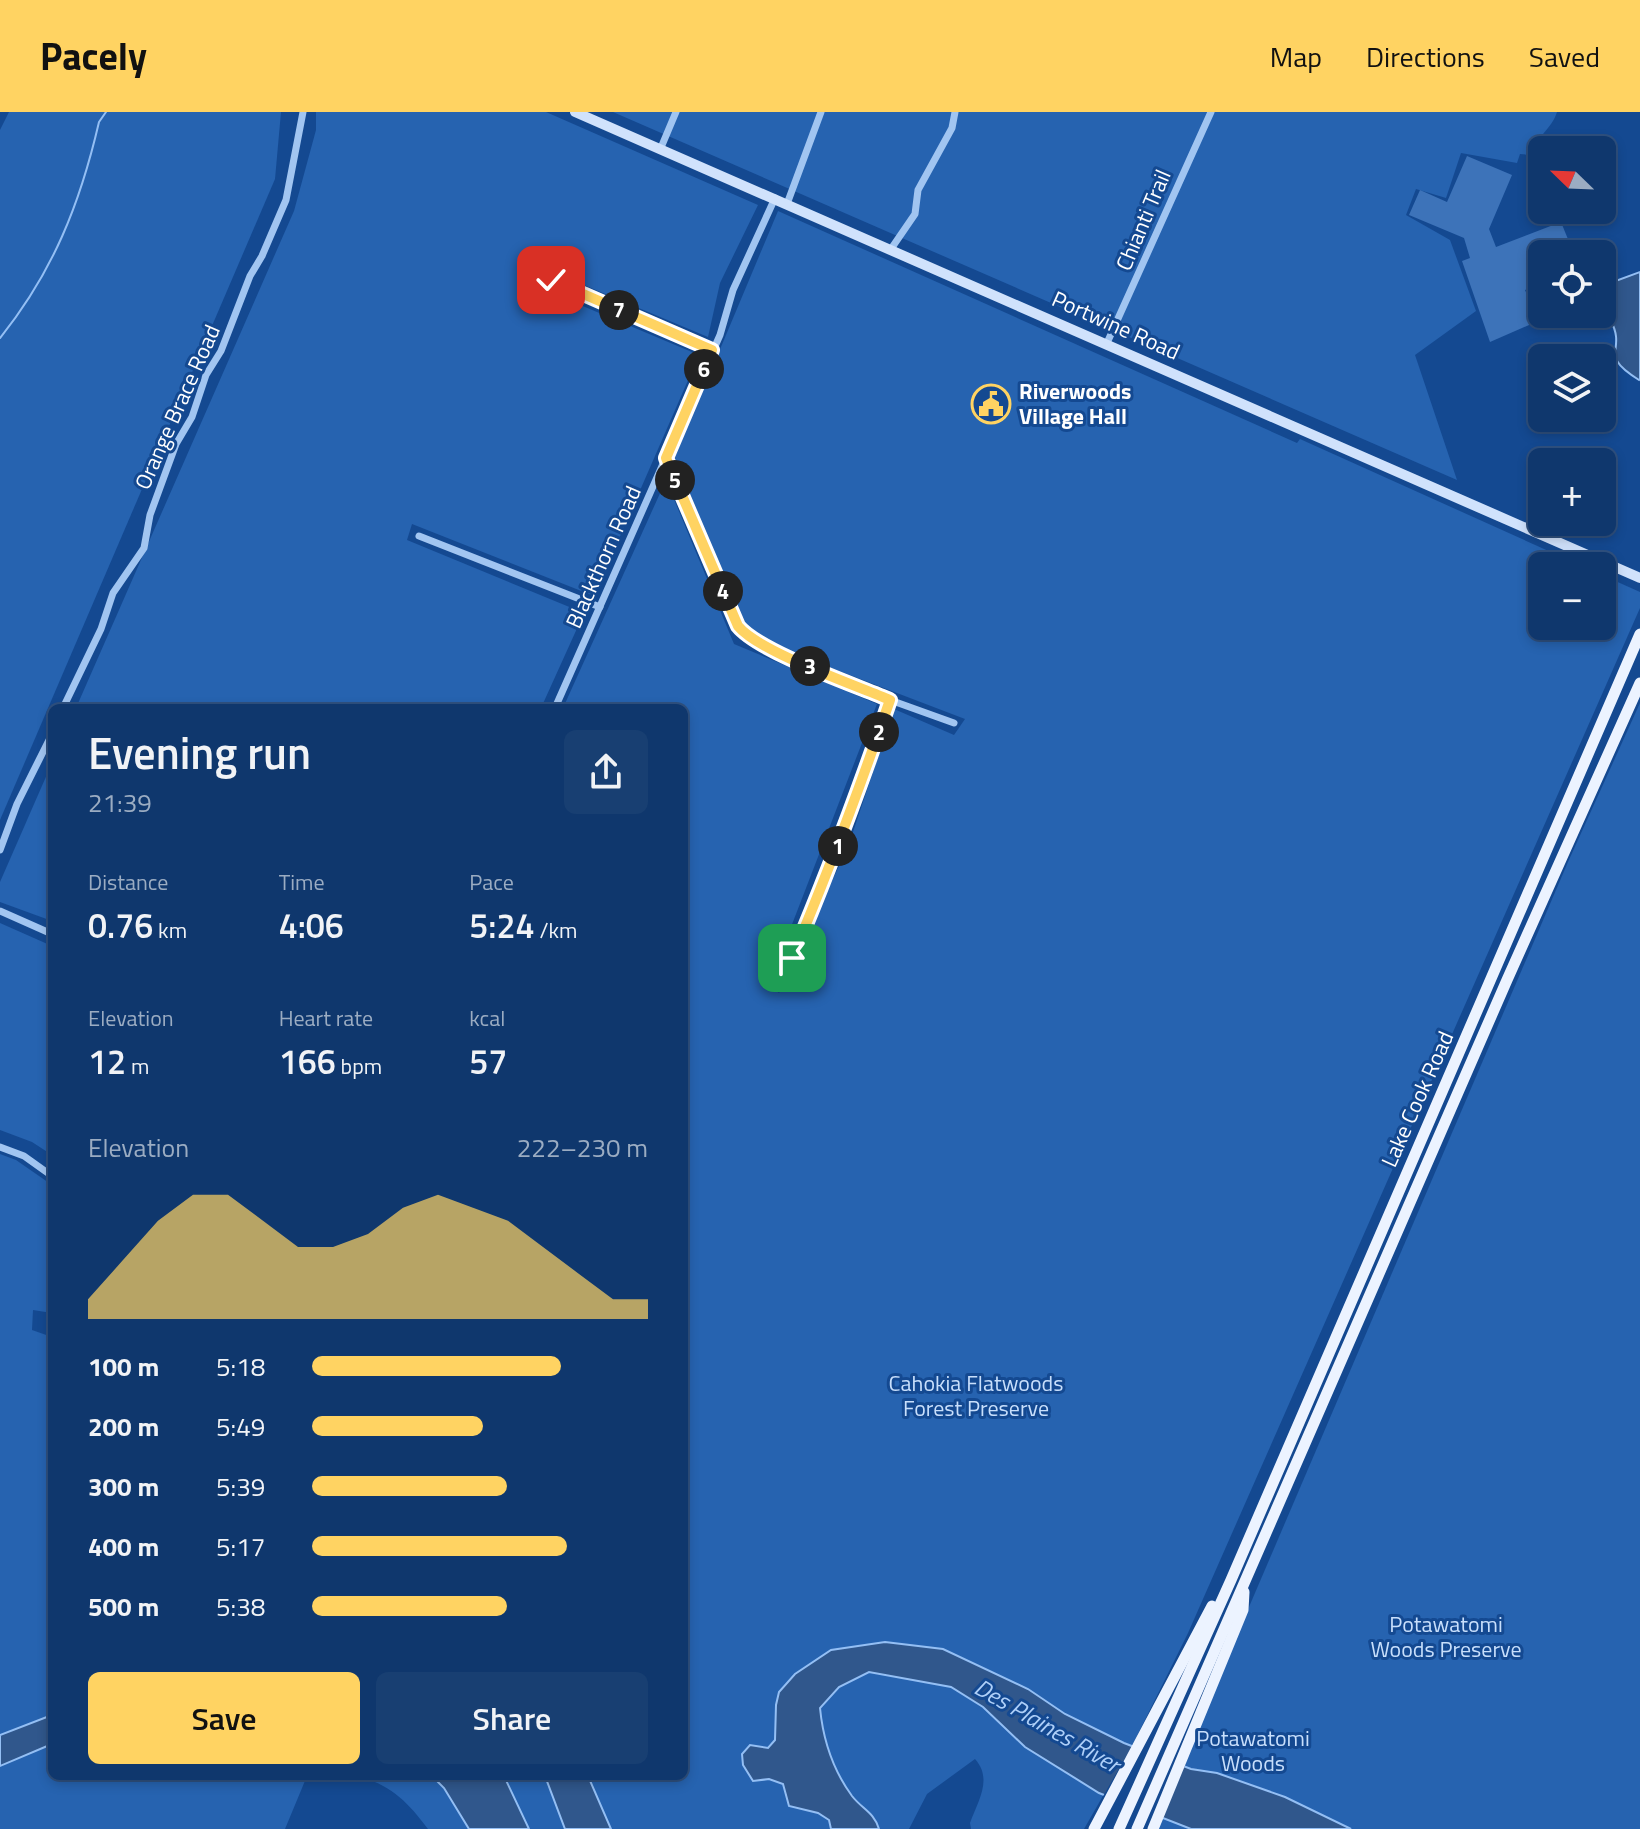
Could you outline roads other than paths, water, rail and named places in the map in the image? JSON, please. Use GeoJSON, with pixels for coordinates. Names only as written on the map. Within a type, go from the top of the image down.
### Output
{"type":"FeatureCollection","features":[{"type":"Feature","properties":{"kind":"main road","name":"Lake Cook Road"},"geometry":{"type":"LineString","coordinates":[[1231,1580],[1640,634]]}},
{"type":"Feature","properties":{"kind":"main road","name":"Lake Cook Road"},"geometry":{"type":"LineString","coordinates":[[1244,1585],[1398,1226],[1640,683]]}},
{"type":"Feature","properties":{"kind":"main road"},"geometry":{"type":"LineString","coordinates":[[1094,1829],[1219,1593],[1231,1580]]}},
{"type":"Feature","properties":{"kind":"main road"},"geometry":{"type":"LineString","coordinates":[[1119,1829],[1231,1580]]}},
{"type":"Feature","properties":{"kind":"main road"},"geometry":{"type":"LineString","coordinates":[[1138,1825],[1244,1585]]}},
{"type":"Feature","properties":{"kind":"main road"},"geometry":{"type":"LineString","coordinates":[[1154,1828],[1243,1610],[1244,1585]]}},
{"type":"Feature","properties":{"kind":"street","name":"Orange Brace Road"},"geometry":{"type":"LineString","coordinates":[[65,704],[101,629],[113,593],[144,548],[150,515],[174,448],[192,417],[206,375],[221,351],[250,276],[286,200],[303,112]]}},
{"type":"Feature","properties":{"kind":"street","name":"Portwine Road"},"geometry":{"type":"LineString","coordinates":[[575,112],[1640,578]]}},
{"type":"Feature","properties":{"kind":"street"},"geometry":{"type":"LineString","coordinates":[[660,150],[676,112]]}},
{"type":"Feature","properties":{"kind":"street"},"geometry":{"type":"LineString","coordinates":[[787,204],[821,112]]}},
{"type":"Feature","properties":{"kind":"street"},"geometry":{"type":"LineString","coordinates":[[891,249],[915,214],[923,180],[952,128],[955,112]]}},
{"type":"Feature","properties":{"kind":"street","name":"Chianti Trail"},"geometry":{"type":"LineString","coordinates":[[1107,343],[1211,112]]}},
{"type":"Feature","properties":{"kind":"street","name":"Blackthorn Road"},"geometry":{"type":"LineString","coordinates":[[557,704],[726,319],[733,290],[775,198]]}},
{"type":"Feature","properties":{"kind":"street"},"geometry":{"type":"LineString","coordinates":[[551,280],[712,350]]}},
{"type":"Feature","properties":{"kind":"street"},"geometry":{"type":"LineString","coordinates":[[666,458],[738,626],[745,635],[890,700],[954,723]]}},
{"type":"Feature","properties":{"kind":"street"},"geometry":{"type":"LineString","coordinates":[[419,536],[600,607]]}},
{"type":"Feature","properties":{"kind":"street"},"geometry":{"type":"LineString","coordinates":[[778,981],[792,958],[842,835],[890,700]]}},
{"type":"Feature","properties":{"kind":"street"},"geometry":{"type":"LineString","coordinates":[[0,850],[17,804],[48,742]]}},
{"type":"Feature","properties":{"kind":"street"},"geometry":{"type":"LineString","coordinates":[[0,911],[48,932]]}},
{"type":"Feature","properties":{"kind":"street"},"geometry":{"type":"LineString","coordinates":[[0,1147],[24,1156],[48,1173]]}},
{"type":"Feature","properties":{"kind":"water"},"geometry":{"type":"Polygon","coordinates":[[[1640,272],[1639,380],[1626,371],[1616,358],[1616,281],[1640,272]]]}},
{"type":"Feature","properties":{"kind":"water","name":"Des Plaines River"},"geometry":{"type":"Polygon","coordinates":[[[885,1642],[943,1649],[1028,1689],[1065,1714],[1124,1743],[1191,1769],[1217,1773],[1285,1797],[1351,1829],[1191,1829],[1099,1793],[1025,1747],[983,1707],[951,1687],[869,1672],[839,1687],[820,1708],[826,1743],[839,1776],[852,1796],[874,1818],[879,1829],[831,1829],[829,1820],[818,1813],[789,1806],[783,1784],[769,1779],[753,1781],[743,1765],[742,1754],[750,1745],[768,1748],[775,1740],[779,1692],[795,1674],[831,1650],[885,1642]]]}},
{"type":"Feature","properties":{"kind":"water"},"geometry":{"type":"Polygon","coordinates":[[[48,1717],[48,1746],[0,1766],[0,1735],[48,1717]]]}},
{"type":"Feature","properties":{"kind":"water"},"geometry":{"type":"Polygon","coordinates":[[[436,1780],[506,1780],[529,1829],[469,1829],[436,1780]]]}},
{"type":"Feature","properties":{"kind":"water"},"geometry":{"type":"Polygon","coordinates":[[[547,1780],[590,1780],[611,1829],[565,1829],[547,1780]]]}},
{"type":"Feature","properties":{"kind":"waterway"},"geometry":{"type":"LineString","coordinates":[[0,338],[50,262],[83,181],[99,122],[106,112]]}},
{"type":"Feature","properties":{"kind":"place","name":"Riverwoods Village Hall"},"geometry":{"type":"Point","coordinates":[991,404]}},
{"type":"Feature","properties":{"kind":"park label","name":"Cahokia Flatwoods Forest Preserve"},"geometry":{"type":"Point","coordinates":[976,1396]}},
{"type":"Feature","properties":{"kind":"park label","name":"Potawatomi Woods Preserve"},"geometry":{"type":"Point","coordinates":[1446,1636]}},
{"type":"Feature","properties":{"kind":"park label","name":"Potawatomi Woods"},"geometry":{"type":"Point","coordinates":[1253,1750]}}]}
